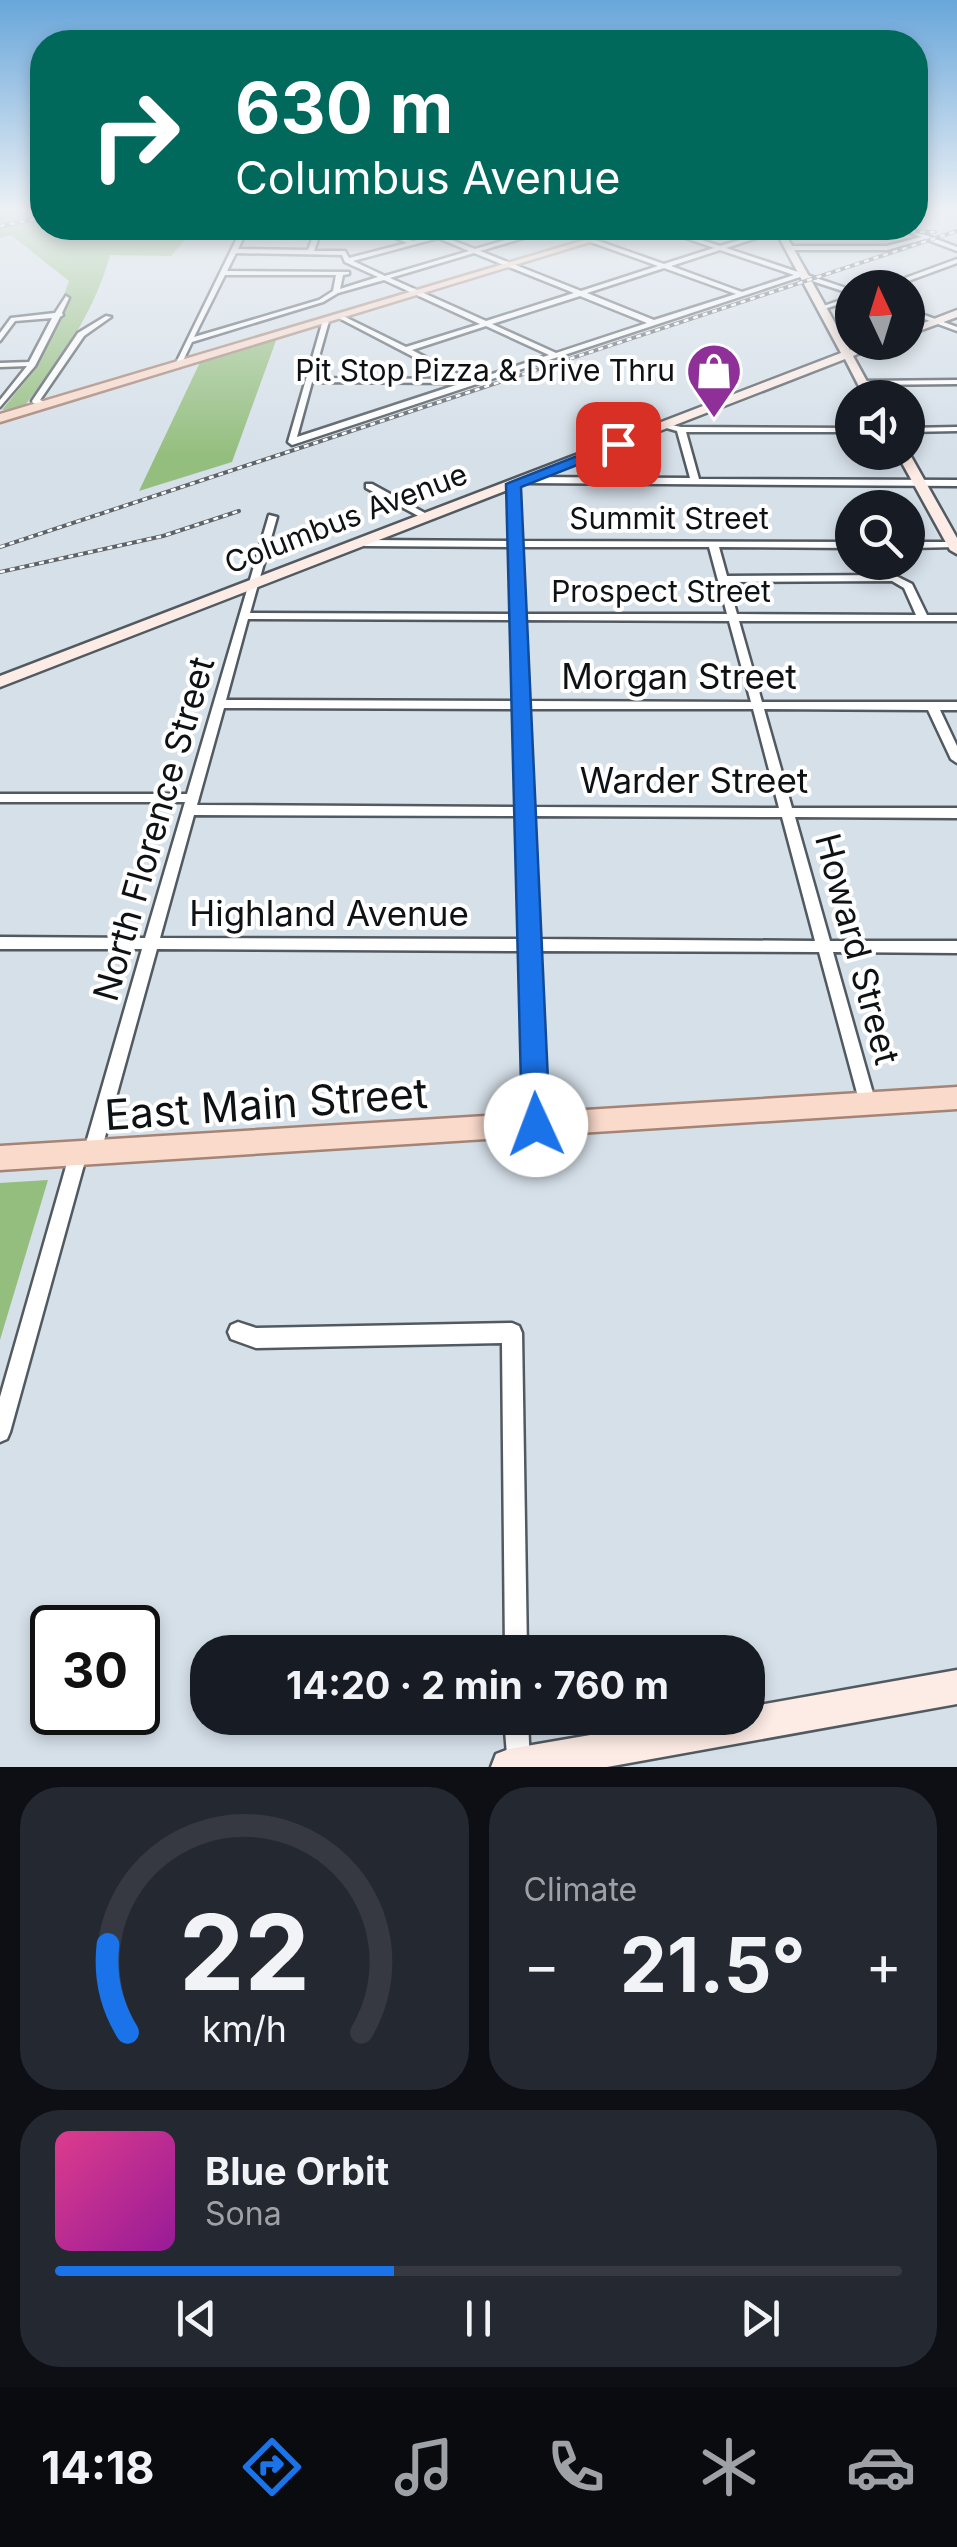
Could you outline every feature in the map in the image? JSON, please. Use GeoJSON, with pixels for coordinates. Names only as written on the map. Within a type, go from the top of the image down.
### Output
{"type":"FeatureCollection","features":[{"type":"Feature","properties":{"kind":"main road"},"geometry":{"type":"LineString","coordinates":[[0,418],[421,291]]}},
{"type":"Feature","properties":{"kind":"main road","name":"East Main Street"},"geometry":{"type":"LineString","coordinates":[[0,1158],[85,1156],[957,1098]]}},
{"type":"Feature","properties":{"kind":"street"},"geometry":{"type":"LineString","coordinates":[[177,365],[214,291]]}},
{"type":"Feature","properties":{"kind":"street"},"geometry":{"type":"LineString","coordinates":[[413,291],[553,354]]}},
{"type":"Feature","properties":{"kind":"street"},"geometry":{"type":"LineString","coordinates":[[574,291],[652,322]]}},
{"type":"Feature","properties":{"kind":"street"},"geometry":{"type":"LineString","coordinates":[[405,350],[583,291]]}},
{"type":"Feature","properties":{"kind":"street"},"geometry":{"type":"LineString","coordinates":[[737,291],[741,293]]}},
{"type":"Feature","properties":{"kind":"street"},"geometry":{"type":"LineString","coordinates":[[325,320],[292,442],[746,291]]}},
{"type":"Feature","properties":{"kind":"street"},"geometry":{"type":"LineString","coordinates":[[812,291],[835,333]]}},
{"type":"Feature","properties":{"kind":"street"},"geometry":{"type":"LineString","coordinates":[[189,341],[312,304],[336,292]]}},
{"type":"Feature","properties":{"kind":"street"},"geometry":{"type":"LineString","coordinates":[[1,401],[32,364],[66,298]]}},
{"type":"Feature","properties":{"kind":"street"},"geometry":{"type":"LineString","coordinates":[[821,308],[835,302]]}},
{"type":"Feature","properties":{"kind":"street"},"geometry":{"type":"LineString","coordinates":[[925,326],[957,313]]}},
{"type":"Feature","properties":{"kind":"street"},"geometry":{"type":"LineString","coordinates":[[0,339],[13,319],[60,315]]}},
{"type":"Feature","properties":{"kind":"street"},"geometry":{"type":"LineString","coordinates":[[339,316],[468,381]]}},
{"type":"Feature","properties":{"kind":"street"},"geometry":{"type":"LineString","coordinates":[[44,405],[36,401],[81,336],[108,318]]}},
{"type":"Feature","properties":{"kind":"street"},"geometry":{"type":"LineString","coordinates":[[925,318],[957,329]]}},
{"type":"Feature","properties":{"kind":"street","name":"Columbus Avenue"},"geometry":{"type":"LineString","coordinates":[[0,682],[673,427],[835,360]]}},
{"type":"Feature","properties":{"kind":"street"},"geometry":{"type":"LineString","coordinates":[[0,365],[32,364]]}},
{"type":"Feature","properties":{"kind":"street"},"geometry":{"type":"LineString","coordinates":[[309,380],[468,381]]}},
{"type":"Feature","properties":{"kind":"street"},"geometry":{"type":"LineString","coordinates":[[925,382],[957,382]]}},
{"type":"Feature","properties":{"kind":"street"},"geometry":{"type":"LineString","coordinates":[[695,482],[673,427],[835,430]]}},
{"type":"Feature","properties":{"kind":"street"},"geometry":{"type":"LineString","coordinates":[[925,430],[957,429]]}},
{"type":"Feature","properties":{"kind":"street"},"geometry":{"type":"LineString","coordinates":[[912,470],[956,548]]}},
{"type":"Feature","properties":{"kind":"street"},"geometry":{"type":"LineString","coordinates":[[536,1125],[515,544],[520,482],[957,482]]}},
{"type":"Feature","properties":{"kind":"street"},"geometry":{"type":"LineString","coordinates":[[369,486],[429,518]]}},
{"type":"Feature","properties":{"kind":"street","name":"North Florence Street"},"geometry":{"type":"LineString","coordinates":[[0,1432],[154,943],[272,518]]}},
{"type":"Feature","properties":{"kind":"street","name":"Summit Street"},"geometry":{"type":"LineString","coordinates":[[364,543],[835,545]]}},
{"type":"Feature","properties":{"kind":"street","name":"Howard Street"},"geometry":{"type":"LineString","coordinates":[[713,544],[868,1104]]}},
{"type":"Feature","properties":{"kind":"street"},"geometry":{"type":"LineString","coordinates":[[925,546],[956,548]]}},
{"type":"Feature","properties":{"kind":"street"},"geometry":{"type":"LineString","coordinates":[[722,579],[894,578],[908,586],[923,618]]}},
{"type":"Feature","properties":{"kind":"street","name":"Prospect Street"},"geometry":{"type":"LineString","coordinates":[[244,616],[957,618]]}},
{"type":"Feature","properties":{"kind":"street","name":"Morgan Street"},"geometry":{"type":"LineString","coordinates":[[220,704],[957,706]]}},
{"type":"Feature","properties":{"kind":"street"},"geometry":{"type":"LineString","coordinates":[[932,706],[957,759]]}},
{"type":"Feature","properties":{"kind":"street","name":"Warder Street"},"geometry":{"type":"LineString","coordinates":[[0,798],[525,811],[957,813]]}},
{"type":"Feature","properties":{"kind":"street","name":"Highland Avenue"},"geometry":{"type":"LineString","coordinates":[[0,942],[957,947]]}},
{"type":"Feature","properties":{"kind":"street"},"geometry":{"type":"LineString","coordinates":[[238,1332],[256,1338],[512,1333],[516,1635]]}},
{"type":"Feature","properties":{"kind":"street"},"geometry":{"type":"LineString","coordinates":[[515,1735],[514,1766],[614,1757],[957,1688]]}},
{"type":"Feature","properties":{"kind":"green space"},"geometry":{"type":"Polygon","coordinates":[[[65,291],[97,291],[62,355],[22,409],[2,410],[39,364],[65,291]]]}},
{"type":"Feature","properties":{"kind":"green space"},"geometry":{"type":"Polygon","coordinates":[[[278,335],[232,462],[139,491],[202,358],[278,335]]]}},
{"type":"Feature","properties":{"kind":"green space"},"geometry":{"type":"Polygon","coordinates":[[[48,1180],[0,1340],[0,1183],[48,1180]]]}},
{"type":"Feature","properties":{"kind":"railway"},"geometry":{"type":"LineString","coordinates":[[0,547],[774,291]]}},
{"type":"Feature","properties":{"kind":"railway"},"geometry":{"type":"LineString","coordinates":[[0,572],[163,536],[239,511]]}},
{"type":"Feature","properties":{"kind":"place","name":"Pit Stop Pizza & Drive Thru"},"geometry":{"type":"Point","coordinates":[714,420]}},
{"type":"Feature","properties":{"kind":"route"},"geometry":{"type":"LineString","coordinates":[[536,1125],[514,484],[618,444]]}}]}
